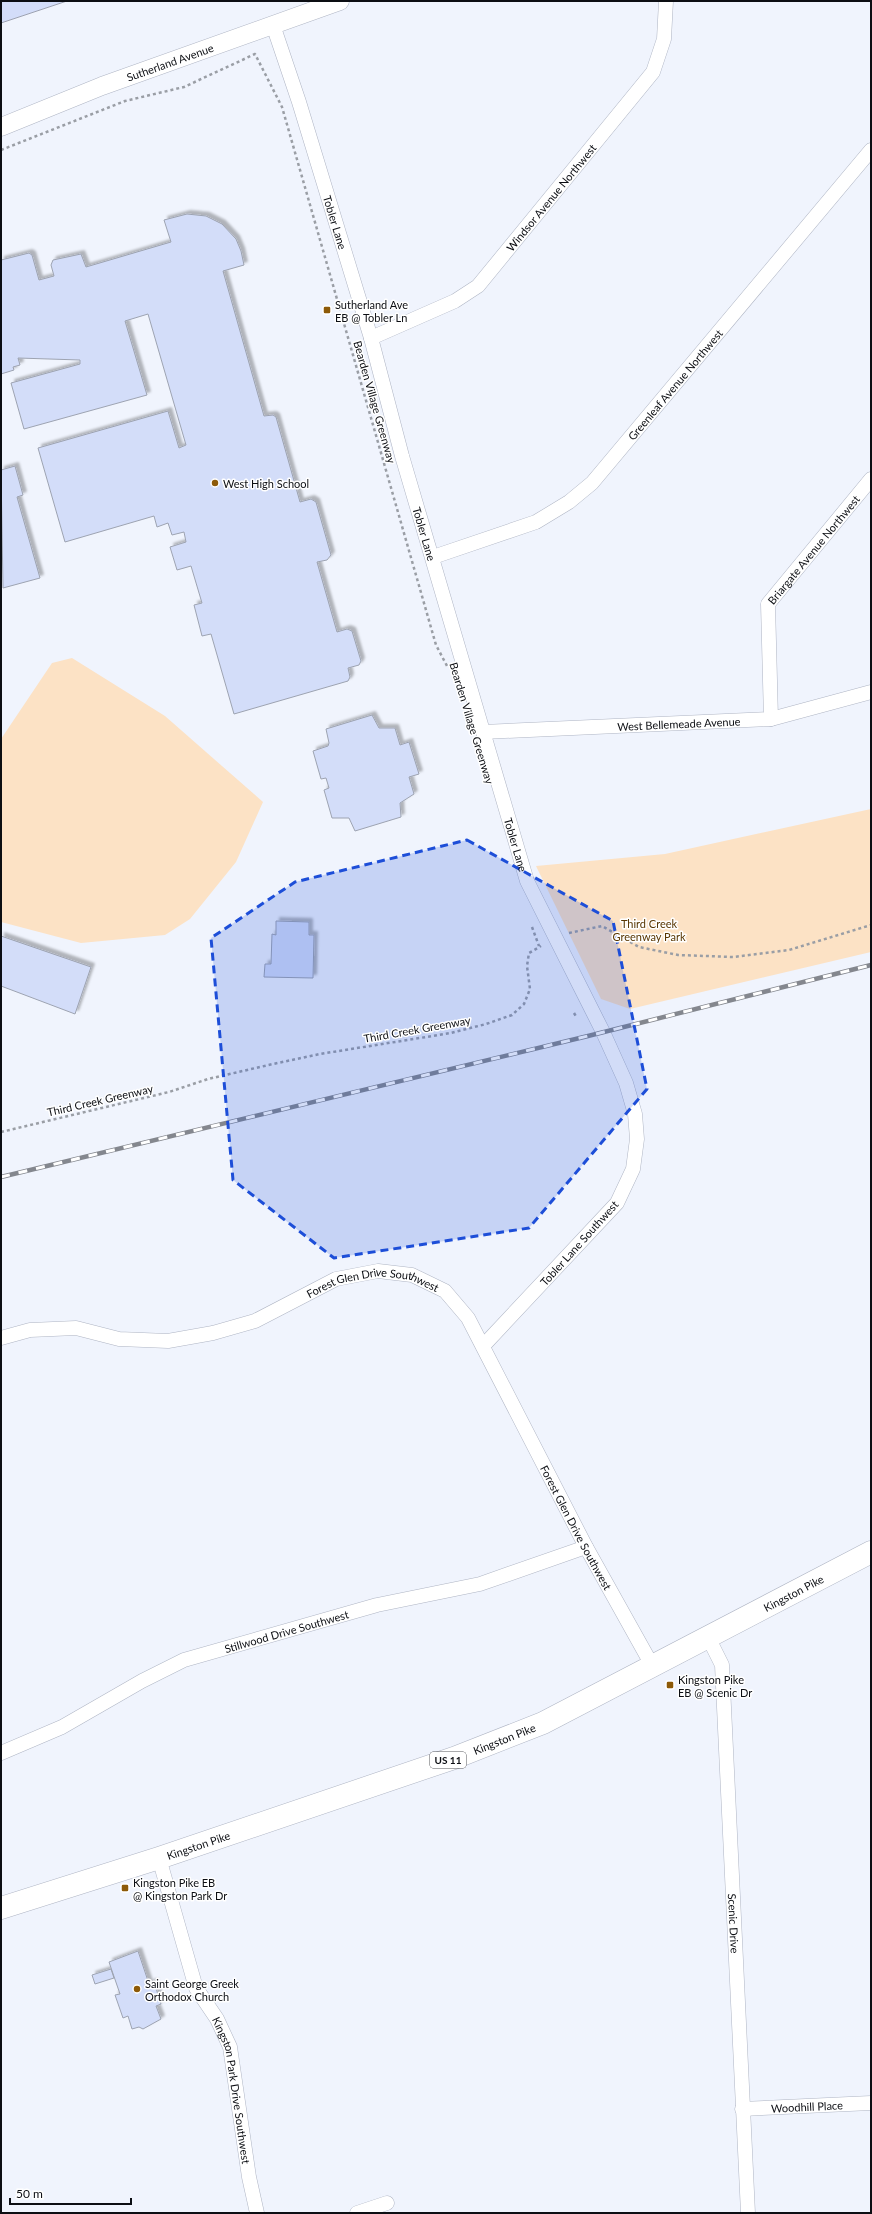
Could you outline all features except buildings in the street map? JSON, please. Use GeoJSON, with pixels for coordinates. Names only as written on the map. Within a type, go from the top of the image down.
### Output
{"type":"FeatureCollection","features":[{"type":"Feature","properties":{"kind":"main road","name":"Kingston Pike"},"geometry":{"type":"LineString","coordinates":[[1,1908],[159,1858],[454,1758],[543,1723],[871,1552]]}},
{"type":"Feature","properties":{"kind":"street","name":"Sutherland Avenue"},"geometry":{"type":"LineString","coordinates":[[1,127],[102,86],[340,1]]}},
{"type":"Feature","properties":{"kind":"street","name":"Windsor Avenue Northwest"},"geometry":{"type":"LineString","coordinates":[[371,338],[455,301],[478,286],[653,72],[664,39],[666,1]]}},
{"type":"Feature","properties":{"kind":"street","name":"Tobler Lane"},"geometry":{"type":"LineString","coordinates":[[273,24],[299,102],[371,338],[402,456],[527,881],[603,1032]]}},
{"type":"Feature","properties":{"kind":"street","name":"Greenleaf Avenue Northwest"},"geometry":{"type":"LineString","coordinates":[[432,557],[536,522],[569,502],[592,484],[871,150]]}},
{"type":"Feature","properties":{"kind":"street","name":"Briargate Avenue Northwest"},"geometry":{"type":"LineString","coordinates":[[771,719],[768,604],[871,479]]}},
{"type":"Feature","properties":{"kind":"street","name":"West Bellemeade Avenue"},"geometry":{"type":"LineString","coordinates":[[483,732],[771,719],[871,692]]}},
{"type":"Feature","properties":{"kind":"street","name":"Tobler Lane Southwest"},"geometry":{"type":"LineString","coordinates":[[483,1346],[617,1203],[633,1169],[637,1139],[634,1114],[626,1083],[603,1032]]}},
{"type":"Feature","properties":{"kind":"street","name":"Forest Glen Drive Southwest"},"geometry":{"type":"LineString","coordinates":[[1,1338],[30,1330],[76,1328],[119,1339],[168,1341],[213,1333],[255,1321],[336,1279],[378,1271],[412,1275],[445,1291],[468,1318],[586,1547],[653,1667]]}},
{"type":"Feature","properties":{"kind":"street","name":"Stillwood Drive Southwest"},"geometry":{"type":"LineString","coordinates":[[1,1753],[62,1727],[142,1681],[184,1660],[377,1605],[480,1584],[586,1547]]}},
{"type":"Feature","properties":{"kind":"street","name":"Scenic Drive"},"geometry":{"type":"LineString","coordinates":[[708,1637],[722,1665],[748,2213]]}},
{"type":"Feature","properties":{"kind":"street","name":"Kingston Park Drive Southwest"},"geometry":{"type":"LineString","coordinates":[[159,1858],[196,1988],[217,2018],[230,2047],[249,2177],[257,2213]]}},
{"type":"Feature","properties":{"kind":"street","name":"Woodhill Place"},"geometry":{"type":"LineString","coordinates":[[742,2109],[871,2103]]}},
{"type":"Feature","properties":{"kind":"street"},"geometry":{"type":"LineString","coordinates":[[357,2213],[387,2203]]}},
{"type":"Feature","properties":{"kind":"path","name":"Bearden Village Greenway"},"geometry":{"type":"LineString","coordinates":[[1,150],[125,101],[184,87],[255,54],[282,107],[436,645],[448,668]]}},
{"type":"Feature","properties":{"kind":"path"},"geometry":{"type":"LineString","coordinates":[[531,925],[539,946]]}},
{"type":"Feature","properties":{"kind":"path","name":"Third Creek Greenway"},"geometry":{"type":"LineString","coordinates":[[1,1132],[169,1092],[208,1079],[273,1064],[320,1054],[451,1033],[486,1024],[512,1015],[524,1004],[530,989],[527,966],[529,953],[539,946],[575,930],[602,926],[639,947],[678,955],[733,957],[789,950],[871,925]]}},
{"type":"Feature","properties":{"kind":"highlighted area"},"geometry":{"type":"Polygon","coordinates":[[[467,840],[613,921],[647,1089],[529,1228],[334,1258],[233,1180],[211,938],[295,882],[467,840]]]}},
{"type":"Feature","properties":{"kind":"green space"},"geometry":{"type":"Polygon","coordinates":[[[72,658],[165,716],[263,802],[236,862],[190,919],[165,935],[81,943],[1,922],[1,739],[52,663],[72,658]]]}},
{"type":"Feature","properties":{"kind":"green space","name":"Third Creek Greenway Park"},"geometry":{"type":"Polygon","coordinates":[[[871,809],[871,952],[630,1009],[601,999],[536,866],[665,854],[871,809]]]}},
{"type":"Feature","properties":{"kind":"railway"},"geometry":{"type":"LineString","coordinates":[[1,1177],[588,1036],[871,965]]}},
{"type":"Feature","properties":{"kind":"place","name":"Sutherland Ave EB @ Tobler Ln"},"geometry":{"type":"Point","coordinates":[327,310]}},
{"type":"Feature","properties":{"kind":"place","name":"West High School"},"geometry":{"type":"Point","coordinates":[215,483]}},
{"type":"Feature","properties":{"kind":"place","name":"Kingston Pike EB @ Scenic Dr"},"geometry":{"type":"Point","coordinates":[670,1685]}},
{"type":"Feature","properties":{"kind":"place","name":"Kingston Pike EB @ Kingston Park Dr"},"geometry":{"type":"Point","coordinates":[125,1888]}},
{"type":"Feature","properties":{"kind":"place","name":"Saint George Greek Orthodox Church"},"geometry":{"type":"Point","coordinates":[137,1989]}}]}
